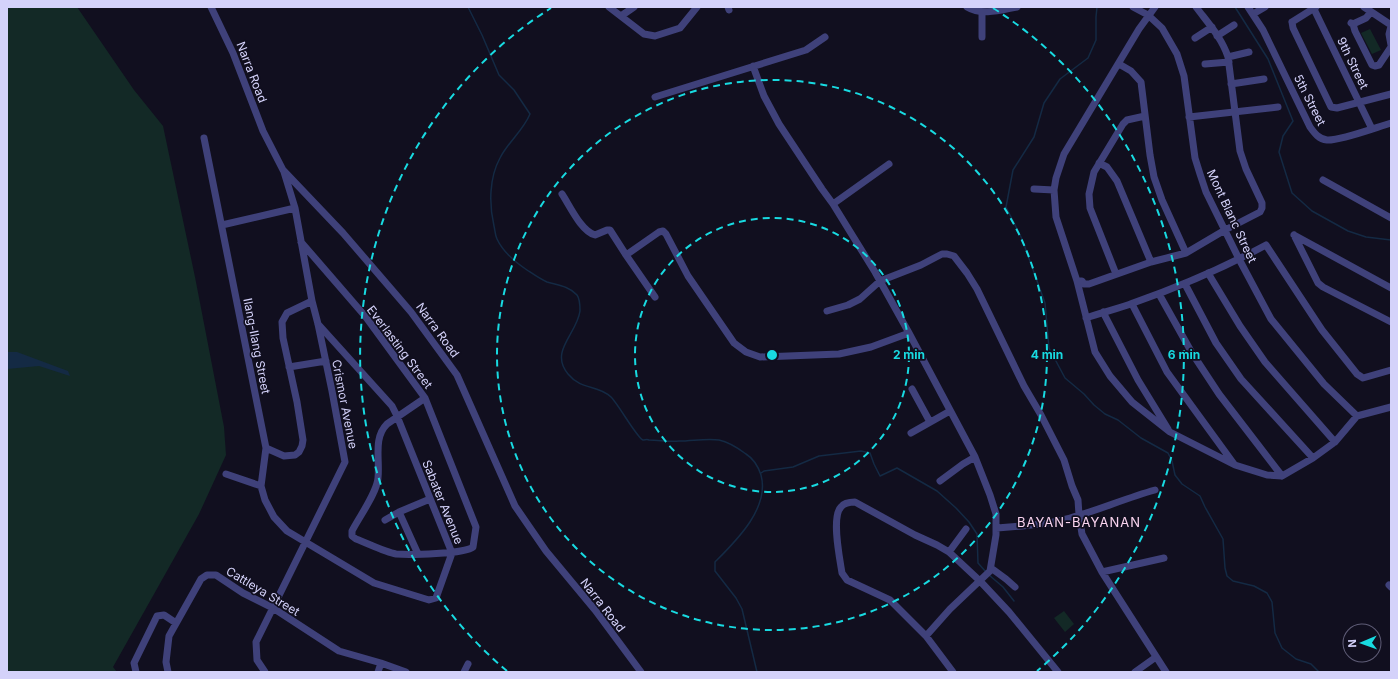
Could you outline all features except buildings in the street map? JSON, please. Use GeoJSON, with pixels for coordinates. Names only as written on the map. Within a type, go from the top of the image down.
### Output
{"type":"FeatureCollection","features":[{"type":"Feature","properties":{"kind":"street","name":"Narra Road"},"geometry":{"type":"LineString","coordinates":[[211,7],[234,53],[263,131],[283,170],[343,233],[411,312],[457,375],[515,506],[546,551],[595,610],[641,672]]}},
{"type":"Feature","properties":{"kind":"street"},"geometry":{"type":"LineString","coordinates":[[609,7],[648,36],[655,36],[680,28],[697,7]]}},
{"type":"Feature","properties":{"kind":"street"},"geometry":{"type":"LineString","coordinates":[[622,16],[634,7]]}},
{"type":"Feature","properties":{"kind":"street"},"geometry":{"type":"LineString","coordinates":[[967,7],[982,12],[1017,7]]}},
{"type":"Feature","properties":{"kind":"street","name":"Mont Blanc Street"},"geometry":{"type":"LineString","coordinates":[[1134,7],[1148,15],[1162,28],[1177,54],[1184,76],[1195,158],[1206,192],[1239,260],[1271,319],[1324,384],[1357,416]]}},
{"type":"Feature","properties":{"kind":"street"},"geometry":{"type":"LineString","coordinates":[[1155,7],[1148,15],[1064,154],[1054,190],[1058,226],[1077,281],[1095,352],[1110,376],[1132,402],[1170,432],[1234,465],[1267,475],[1282,476],[1313,458],[1335,442],[1357,416],[1391,407]]}},
{"type":"Feature","properties":{"kind":"street"},"geometry":{"type":"LineString","coordinates":[[1077,281],[1082,281],[1084,284],[1089,284],[1151,262],[1186,253],[1225,230],[1260,212],[1262,208],[1262,203],[1246,169],[1240,151],[1228,60],[1225,48],[1212,27],[1196,7]]}},
{"type":"Feature","properties":{"kind":"street","name":"5th Street"},"geometry":{"type":"LineString","coordinates":[[1248,7],[1263,30],[1310,127],[1316,135],[1328,140],[1342,138],[1391,123]]}},
{"type":"Feature","properties":{"kind":"street"},"geometry":{"type":"LineString","coordinates":[[1253,14],[1265,7]]}},
{"type":"Feature","properties":{"kind":"street"},"geometry":{"type":"LineString","coordinates":[[1314,7],[1291,22],[1331,107],[1337,108],[1391,94]]}},
{"type":"Feature","properties":{"kind":"street","name":"9th Street"},"geometry":{"type":"LineString","coordinates":[[1314,7],[1372,129]]}},
{"type":"Feature","properties":{"kind":"street"},"geometry":{"type":"LineString","coordinates":[[1364,7],[1390,23],[1389,34],[1391,46],[1379,65],[1375,66],[1372,65],[1352,24],[1366,18],[1371,12]]}},
{"type":"Feature","properties":{"kind":"street"},"geometry":{"type":"LineString","coordinates":[[982,12],[982,37]]}},
{"type":"Feature","properties":{"kind":"street"},"geometry":{"type":"LineString","coordinates":[[1217,36],[1234,25]]}},
{"type":"Feature","properties":{"kind":"street"},"geometry":{"type":"LineString","coordinates":[[1195,38],[1212,27]]}},
{"type":"Feature","properties":{"kind":"street"},"geometry":{"type":"LineString","coordinates":[[655,97],[806,50],[825,37]]}},
{"type":"Feature","properties":{"kind":"street"},"geometry":{"type":"LineString","coordinates":[[1205,64],[1228,60],[1249,52]]}},
{"type":"Feature","properties":{"kind":"street"},"geometry":{"type":"LineString","coordinates":[[1119,64],[1131,71],[1141,82],[1154,177],[1162,200],[1186,253]]}},
{"type":"Feature","properties":{"kind":"street"},"geometry":{"type":"LineString","coordinates":[[753,66],[764,96],[779,124],[833,204],[880,281],[909,333],[975,457],[985,479],[996,514],[996,535],[989,572],[950,609],[926,636]]}},
{"type":"Feature","properties":{"kind":"street"},"geometry":{"type":"LineString","coordinates":[[1231,84],[1264,79]]}},
{"type":"Feature","properties":{"kind":"street"},"geometry":{"type":"LineString","coordinates":[[1190,117],[1278,107]]}},
{"type":"Feature","properties":{"kind":"street"},"geometry":{"type":"LineString","coordinates":[[1116,274],[1090,208],[1091,184],[1094,172],[1123,124],[1127,120],[1145,116]]}},
{"type":"Feature","properties":{"kind":"street","name":"Ilang-Ilang Street"},"geometry":{"type":"LineString","coordinates":[[204,138],[266,448],[261,486],[265,500],[274,516],[287,530],[306,542]]}},
{"type":"Feature","properties":{"kind":"street"},"geometry":{"type":"LineString","coordinates":[[833,204],[889,164]]}},
{"type":"Feature","properties":{"kind":"street"},"geometry":{"type":"LineString","coordinates":[[1099,164],[1107,167],[1117,180],[1151,262]]}},
{"type":"Feature","properties":{"kind":"street","name":"Crismor Avenue"},"geometry":{"type":"LineString","coordinates":[[265,672],[257,660],[256,642],[345,462],[326,362],[312,301],[295,208],[283,170]]}},
{"type":"Feature","properties":{"kind":"street"},"geometry":{"type":"LineString","coordinates":[[1323,180],[1391,218]]}},
{"type":"Feature","properties":{"kind":"street"},"geometry":{"type":"LineString","coordinates":[[1034,188],[1054,190]]}},
{"type":"Feature","properties":{"kind":"street"},"geometry":{"type":"LineString","coordinates":[[562,194],[589,234],[595,235],[610,230],[655,297]]}},
{"type":"Feature","properties":{"kind":"street"},"geometry":{"type":"LineString","coordinates":[[222,225],[295,208]]}},
{"type":"Feature","properties":{"kind":"street"},"geometry":{"type":"LineString","coordinates":[[626,255],[659,232],[663,231],[688,276],[734,343],[746,352],[760,356],[839,354],[871,347],[909,333]]}},
{"type":"Feature","properties":{"kind":"street"},"geometry":{"type":"LineString","coordinates":[[1391,288],[1294,235],[1318,283],[1391,322]]}},
{"type":"Feature","properties":{"kind":"street","name":"Everlasting Street"},"geometry":{"type":"LineString","coordinates":[[301,242],[365,316],[425,398],[476,527],[473,547],[470,549],[452,552]]}},
{"type":"Feature","properties":{"kind":"street"},"geometry":{"type":"LineString","coordinates":[[1086,318],[1132,304],[1185,284],[1239,260],[1266,245],[1322,330],[1357,374],[1363,378],[1391,370]]}},
{"type":"Feature","properties":{"kind":"street"},"geometry":{"type":"LineString","coordinates":[[826,310],[848,305],[860,299],[880,281],[921,265],[942,254],[954,256],[977,289],[1024,386],[1064,460],[1074,493],[1078,500],[1078,515],[1082,534],[1102,572],[1166,672]]}},
{"type":"Feature","properties":{"kind":"street"},"geometry":{"type":"LineString","coordinates":[[1208,274],[1240,326],[1265,362],[1335,442]]}},
{"type":"Feature","properties":{"kind":"street"},"geometry":{"type":"LineString","coordinates":[[1185,284],[1216,343],[1241,379],[1313,458]]}},
{"type":"Feature","properties":{"kind":"street"},"geometry":{"type":"LineString","coordinates":[[1158,294],[1192,353],[1219,394],[1282,476]]}},
{"type":"Feature","properties":{"kind":"street"},"geometry":{"type":"LineString","coordinates":[[266,448],[284,456],[295,455],[299,452],[302,446],[303,440],[298,402],[283,338],[282,322],[287,313],[312,301]]}},
{"type":"Feature","properties":{"kind":"street"},"geometry":{"type":"LineString","coordinates":[[1132,304],[1168,372],[1234,465]]}},
{"type":"Feature","properties":{"kind":"street"},"geometry":{"type":"LineString","coordinates":[[1103,312],[1138,380],[1170,432]]}},
{"type":"Feature","properties":{"kind":"street","name":"Sabater Avenue"},"geometry":{"type":"LineString","coordinates":[[306,542],[374,583],[429,600],[436,598],[452,552],[392,406],[318,324]]}},
{"type":"Feature","properties":{"kind":"street"},"geometry":{"type":"LineString","coordinates":[[289,367],[326,362]]}},
{"type":"Feature","properties":{"kind":"street"},"geometry":{"type":"LineString","coordinates":[[912,389],[930,422]]}},
{"type":"Feature","properties":{"kind":"street"},"geometry":{"type":"LineString","coordinates":[[425,398],[397,416],[382,429],[379,436],[378,480],[370,500],[352,531],[352,536],[396,554],[452,552]]}},
{"type":"Feature","properties":{"kind":"street"},"geometry":{"type":"LineString","coordinates":[[911,433],[950,411]]}},
{"type":"Feature","properties":{"kind":"street"},"geometry":{"type":"LineString","coordinates":[[940,481],[975,457]]}},
{"type":"Feature","properties":{"kind":"street"},"geometry":{"type":"LineString","coordinates":[[226,474],[261,486]]}},
{"type":"Feature","properties":{"kind":"street"},"geometry":{"type":"LineString","coordinates":[[996,528],[1040,525],[1078,515],[1123,499],[1155,490]]}},
{"type":"Feature","properties":{"kind":"street"},"geometry":{"type":"LineString","coordinates":[[385,520],[399,512],[430,499]]}},
{"type":"Feature","properties":{"kind":"street"},"geometry":{"type":"LineString","coordinates":[[953,672],[926,636],[890,600],[847,580],[843,576],[837,530],[837,517],[839,509],[846,504],[856,502],[914,535],[949,552],[980,581],[1014,618],[1058,672]]}},
{"type":"Feature","properties":{"kind":"street"},"geometry":{"type":"LineString","coordinates":[[399,512],[418,554]]}},
{"type":"Feature","properties":{"kind":"street"},"geometry":{"type":"LineString","coordinates":[[949,552],[966,529]]}},
{"type":"Feature","properties":{"kind":"street"},"geometry":{"type":"LineString","coordinates":[[1102,572],[1164,558]]}},
{"type":"Feature","properties":{"kind":"street"},"geometry":{"type":"LineString","coordinates":[[989,572],[1006,579],[1015,587]]}},
{"type":"Feature","properties":{"kind":"street","name":"Cattleya Street"},"geometry":{"type":"LineString","coordinates":[[168,672],[166,662],[169,636],[201,580],[207,575],[216,575],[243,593],[273,608],[339,651],[406,672]]}},
{"type":"Feature","properties":{"kind":"street"},"geometry":{"type":"LineString","coordinates":[[136,672],[134,663],[157,616],[164,615],[176,623]]}},
{"type":"Feature","properties":{"kind":"street"},"geometry":{"type":"LineString","coordinates":[[1135,672],[1156,657]]}},
{"type":"Feature","properties":{"kind":"street"},"geometry":{"type":"LineString","coordinates":[[378,672],[381,663]]}},
{"type":"Feature","properties":{"kind":"street"},"geometry":{"type":"LineString","coordinates":[[464,672],[468,664]]}},
{"type":"Feature","properties":{"kind":"green space"},"geometry":{"type":"Polygon","coordinates":[[[7,7],[77,7],[134,90],[163,126],[195,277],[224,427],[226,455],[199,514],[113,667],[117,672],[7,672],[7,7]]]}},
{"type":"Feature","properties":{"kind":"green space"},"geometry":{"type":"Polygon","coordinates":[[[1370,29],[1381,50],[1372,54],[1361,33],[1370,29]]]}},
{"type":"Feature","properties":{"kind":"green space"},"geometry":{"type":"Polygon","coordinates":[[[1064,611],[1074,624],[1065,632],[1054,618],[1064,611]]]}},
{"type":"Feature","properties":{"kind":"water"},"geometry":{"type":"Polygon","coordinates":[[[7,352],[17,352],[68,371],[70,376],[39,366],[7,369],[7,352]]]}},
{"type":"Feature","properties":{"kind":"waterway"},"geometry":{"type":"LineString","coordinates":[[468,7],[499,75],[514,90],[530,114],[523,126],[503,152],[496,166],[491,192],[492,218],[496,236],[506,252],[523,267],[544,281],[563,286],[577,295],[580,302],[578,319],[566,342],[561,358],[563,366],[568,374],[579,383],[600,390],[611,397],[637,434],[643,440],[719,440],[726,442],[749,456],[759,469],[762,487],[761,500],[756,511],[741,534],[715,562],[715,571],[736,598],[742,609],[757,672]]}},
{"type":"Feature","properties":{"kind":"waterway"},"geometry":{"type":"LineString","coordinates":[[1097,7],[1096,40],[1088,58],[1060,79],[1044,103],[1034,137],[1013,170],[1006,207],[1022,239],[1045,303],[1049,348],[1065,378],[1084,394],[1094,405],[1105,414],[1118,420],[1141,438],[1168,453],[1172,461],[1175,475],[1182,484],[1200,496],[1223,539],[1227,576],[1233,581],[1254,586],[1267,593],[1272,602],[1275,633],[1282,648],[1296,659],[1311,664],[1319,672]]}},
{"type":"Feature","properties":{"kind":"waterway"},"geometry":{"type":"LineString","coordinates":[[1235,7],[1268,59],[1293,121],[1283,136],[1279,152],[1292,193],[1312,211],[1348,231],[1366,237],[1391,240]]}},
{"type":"Feature","properties":{"kind":"waterway"},"geometry":{"type":"LineString","coordinates":[[761,473],[764,471],[793,467],[819,456],[861,451],[870,453],[880,476],[897,468],[937,491],[956,508],[969,522],[977,534],[978,563],[986,572]]}},
{"type":"Feature","properties":{"kind":"waterway"},"geometry":{"type":"LineString","coordinates":[[989,575],[1003,587],[1014,601]]}},
{"type":"Feature","properties":{"kind":"district","name":"BAYAN-BAYANAN"},"geometry":{"type":"Point","coordinates":[1079,522]}}]}
